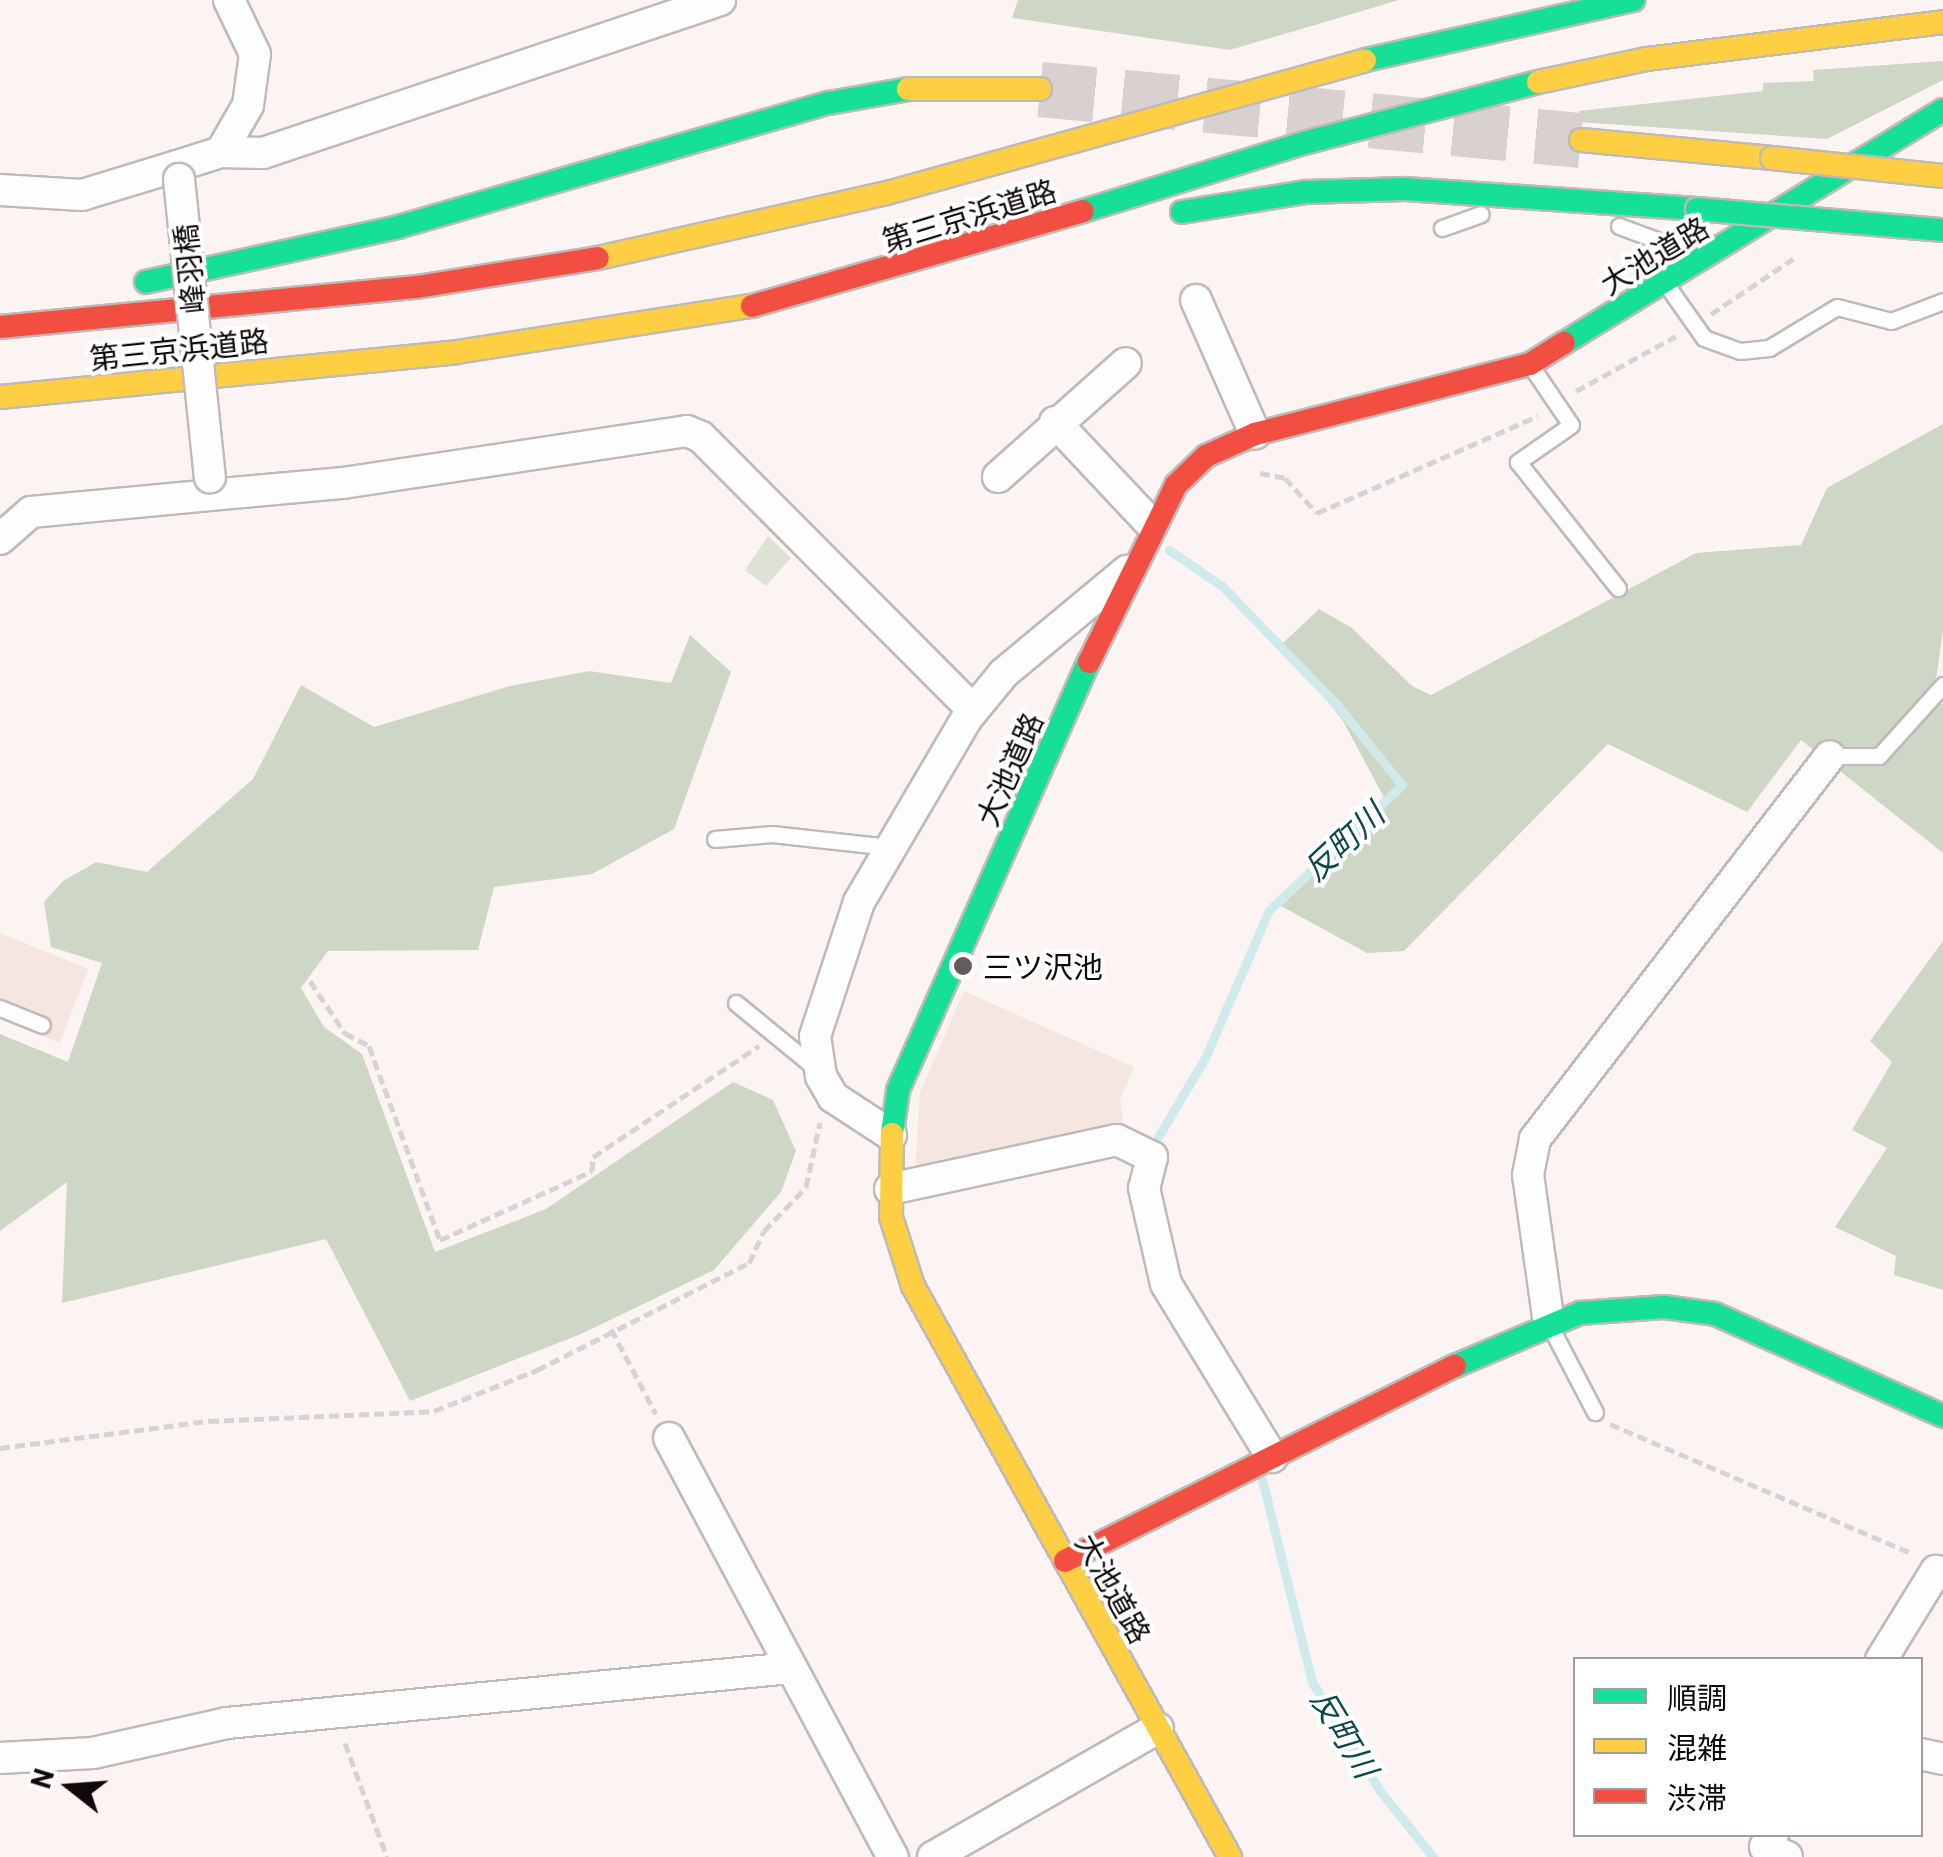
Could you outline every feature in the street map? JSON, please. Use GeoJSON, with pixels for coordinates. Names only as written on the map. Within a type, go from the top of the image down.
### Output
{"type":"FeatureCollection","features":[{"type":"Feature","properties":{"kind":"main road","name":"第三京浜道路"},"geometry":{"type":"LineString","coordinates":[[0,327],[417,288],[606,258],[887,192],[1336,67],[1633,0]]}},
{"type":"Feature","properties":{"kind":"main road","name":"第三京浜道路"},"geometry":{"type":"LineString","coordinates":[[0,398],[570,337],[728,312],[866,278],[1304,143],[1505,89],[1647,59],[1943,22]]}},
{"type":"Feature","properties":{"kind":"main road"},"geometry":{"type":"LineString","coordinates":[[129,285],[398,227],[829,103],[907,89],[1040,88]]}},
{"type":"Feature","properties":{"kind":"main road","name":"大池道路"},"geometry":{"type":"LineString","coordinates":[[1230,1857],[913,1286],[891,1216],[892,1135],[898,1090],[1152,525],[1176,485],[1206,456],[1255,434],[1530,364],[1666,284],[1943,110]]}},
{"type":"Feature","properties":{"kind":"main road"},"geometry":{"type":"LineString","coordinates":[[1582,140],[1943,176]]}},
{"type":"Feature","properties":{"kind":"main road"},"geometry":{"type":"LineString","coordinates":[[570,337],[731,322],[1144,220],[1306,192],[1405,189],[1943,230]]}},
{"type":"Feature","properties":{"kind":"main road"},"geometry":{"type":"LineString","coordinates":[[0,308],[92,292]]}},
{"type":"Feature","properties":{"kind":"main road"},"geometry":{"type":"LineString","coordinates":[[1065,1561],[1272,1456],[1550,1324],[1580,1314],[1664,1307],[1715,1314],[1943,1416]]}},
{"type":"Feature","properties":{"kind":"street"},"geometry":{"type":"LineString","coordinates":[[221,152],[248,105],[255,54],[228,0]]}},
{"type":"Feature","properties":{"kind":"street"},"geometry":{"type":"LineString","coordinates":[[0,190],[82,195],[178,173],[221,152],[263,153],[720,0]]}},
{"type":"Feature","properties":{"kind":"street","name":"峰羽橋"},"geometry":{"type":"LineString","coordinates":[[178,173],[210,486]]}},
{"type":"Feature","properties":{"kind":"street"},"geometry":{"type":"LineString","coordinates":[[1196,300],[1255,434]]}},
{"type":"Feature","properties":{"kind":"street"},"geometry":{"type":"LineString","coordinates":[[998,477],[1055,422],[1126,363]]}},
{"type":"Feature","properties":{"kind":"street"},"geometry":{"type":"LineString","coordinates":[[1055,422],[1152,525]]}},
{"type":"Feature","properties":{"kind":"street"},"geometry":{"type":"LineString","coordinates":[[0,538],[30,512],[210,486],[343,483],[687,431],[701,437],[974,710]]}},
{"type":"Feature","properties":{"kind":"street"},"geometry":{"type":"LineString","coordinates":[[892,1135],[824,1079],[815,1036],[829,978],[890,847],[974,710],[1004,673],[1132,568]]}},
{"type":"Feature","properties":{"kind":"street"},"geometry":{"type":"LineString","coordinates":[[1550,1324],[1528,1175],[1535,1139],[1830,756]]}},
{"type":"Feature","properties":{"kind":"street"},"geometry":{"type":"LineString","coordinates":[[890,1189],[1117,1140],[1152,1157],[1144,1188],[1166,1284],[1272,1456]]}},
{"type":"Feature","properties":{"kind":"street"},"geometry":{"type":"LineString","coordinates":[[669,1438],[893,1857]]}},
{"type":"Feature","properties":{"kind":"street"},"geometry":{"type":"LineString","coordinates":[[1883,1657],[1941,1572]]}},
{"type":"Feature","properties":{"kind":"street"},"geometry":{"type":"LineString","coordinates":[[0,1758],[93,1753],[227,1722],[791,1668]]}},
{"type":"Feature","properties":{"kind":"street"},"geometry":{"type":"LineString","coordinates":[[933,1857],[1158,1728]]}},
{"type":"Feature","properties":{"kind":"street"},"geometry":{"type":"LineString","coordinates":[[1770,1837],[1765,1847],[1787,1857]]}},
{"type":"Feature","properties":{"kind":"lane"},"geometry":{"type":"LineString","coordinates":[[1442,228],[1499,207],[1574,208],[1662,242],[1694,266]]}},
{"type":"Feature","properties":{"kind":"lane"},"geometry":{"type":"LineString","coordinates":[[1666,284],[1704,338],[1740,351],[1769,348],[1837,308],[1890,321],[1943,301]]}},
{"type":"Feature","properties":{"kind":"lane"},"geometry":{"type":"LineString","coordinates":[[1530,364],[1571,425],[1518,462],[1618,588]]}},
{"type":"Feature","properties":{"kind":"lane"},"geometry":{"type":"LineString","coordinates":[[1830,756],[1878,756],[1943,686]]}},
{"type":"Feature","properties":{"kind":"lane"},"geometry":{"type":"LineString","coordinates":[[714,838],[772,834],[890,847]]}},
{"type":"Feature","properties":{"kind":"lane"},"geometry":{"type":"LineString","coordinates":[[736,1003],[824,1079]]}},
{"type":"Feature","properties":{"kind":"lane"},"geometry":{"type":"LineString","coordinates":[[0,1008],[42,1025]]}},
{"type":"Feature","properties":{"kind":"lane"},"geometry":{"type":"LineString","coordinates":[[1550,1324],[1595,1412]]}},
{"type":"Feature","properties":{"kind":"path"},"geometry":{"type":"LineString","coordinates":[[310,981],[345,1033],[369,1046],[440,1240],[592,1171],[592,1157],[775,1035]]}},
{"type":"Feature","properties":{"kind":"path"},"geometry":{"type":"LineString","coordinates":[[0,1448],[209,1421],[434,1410],[537,1370],[611,1329],[736,1274],[794,1193],[806,1187],[824,1079]]}},
{"type":"Feature","properties":{"kind":"path"},"geometry":{"type":"LineString","coordinates":[[611,1329],[669,1438]]}},
{"type":"Feature","properties":{"kind":"path"},"geometry":{"type":"LineString","coordinates":[[1595,1412],[1624,1435],[1920,1556],[1941,1572]]}},
{"type":"Feature","properties":{"kind":"path"},"geometry":{"type":"LineString","coordinates":[[334,1712],[387,1857]]}},
{"type":"Feature","properties":{"kind":"shaded area"},"geometry":{"type":"Polygon","coordinates":[[[768,536],[791,558],[766,586],[745,570],[768,536]]]}},
{"type":"Feature","properties":{"kind":"shaded area"},"geometry":{"type":"Polygon","coordinates":[[[0,933],[88,969],[60,1043],[0,1019],[0,933]]]}},
{"type":"Feature","properties":{"kind":"shaded area"},"geometry":{"type":"Polygon","coordinates":[[[964,991],[1134,1067],[1120,1100],[1124,1125],[915,1171],[920,1092],[964,991]]]}},
{"type":"Feature","properties":{"kind":"green space"},"geometry":{"type":"Polygon","coordinates":[[[1018,0],[1399,0],[1230,50],[1012,18],[1018,0]]]}},
{"type":"Feature","properties":{"kind":"green space"},"geometry":{"type":"Polygon","coordinates":[[[1943,61],[1943,80],[1827,139],[1578,122],[1579,111],[1763,91],[1763,83],[1814,81],[1813,70],[1943,61]]]}},
{"type":"Feature","properties":{"kind":"green space"},"geometry":{"type":"Polygon","coordinates":[[[1943,424],[1943,630],[1936,680],[1923,702],[1943,704],[1943,853],[1801,740],[1747,812],[1608,744],[1404,951],[1367,953],[1281,906],[1388,805],[1343,721],[1283,643],[1319,609],[1352,628],[1412,686],[1431,695],[1696,553],[1801,545],[1827,488],[1943,424]]]}},
{"type":"Feature","properties":{"kind":"green space"},"geometry":{"type":"Polygon","coordinates":[[[690,635],[731,672],[674,829],[592,874],[494,887],[478,950],[328,951],[301,988],[324,1027],[362,1054],[435,1252],[546,1209],[733,1082],[773,1100],[796,1151],[781,1192],[714,1270],[581,1334],[410,1401],[326,1239],[62,1303],[67,1182],[0,1231],[0,1034],[68,1062],[102,963],[51,947],[44,902],[63,881],[96,862],[147,872],[253,779],[301,685],[374,727],[510,686],[589,671],[671,683],[690,635]]]}},
{"type":"Feature","properties":{"kind":"green space"},"geometry":{"type":"Polygon","coordinates":[[[1943,941],[1943,1290],[1894,1275],[1896,1256],[1835,1227],[1887,1148],[1852,1130],[1892,1062],[1870,1041],[1943,941]]]}},
{"type":"Feature","properties":{"kind":"waterway","name":"反町川"},"geometry":{"type":"LineString","coordinates":[[1158,1137],[1205,1058],[1269,910],[1402,785],[1338,706],[1222,586],[1169,550]]}},
{"type":"Feature","properties":{"kind":"waterway","name":"反町川"},"geometry":{"type":"LineString","coordinates":[[1262,1479],[1312,1682],[1380,1791],[1433,1857]]}},
{"type":"Feature","properties":{"kind":"tunnel"},"geometry":{"type":"LineString","coordinates":[[1040,89],[1581,140]]}},
{"type":"Feature","properties":{"kind":"traffic: fast"},"geometry":{"type":"LineString","coordinates":[[1365,60],[1633,0]]}},
{"type":"Feature","properties":{"kind":"traffic: fast"},"geometry":{"type":"LineString","coordinates":[[1083,211],[1304,143],[1538,82]]}},
{"type":"Feature","properties":{"kind":"traffic: fast"},"geometry":{"type":"LineString","coordinates":[[146,282],[398,227],[829,103],[908,89]]}},
{"type":"Feature","properties":{"kind":"traffic: fast"},"geometry":{"type":"LineString","coordinates":[[1564,343],[1943,110]]}},
{"type":"Feature","properties":{"kind":"traffic: fast"},"geometry":{"type":"LineString","coordinates":[[1182,212],[1306,192],[1405,189],[1697,209]]}},
{"type":"Feature","properties":{"kind":"traffic: fast"},"geometry":{"type":"LineString","coordinates":[[1697,209],[1943,230]]}},
{"type":"Feature","properties":{"kind":"traffic: fast"},"geometry":{"type":"LineString","coordinates":[[892,1134],[898,1090],[1089,662]]}},
{"type":"Feature","properties":{"kind":"traffic: fast"},"geometry":{"type":"LineString","coordinates":[[1455,1366],[1580,1313],[1664,1307],[1715,1314],[1943,1416]]}},
{"type":"Feature","properties":{"kind":"traffic: slow"},"geometry":{"type":"LineString","coordinates":[[1538,82],[1647,59],[1943,22]]}},
{"type":"Feature","properties":{"kind":"traffic: slow"},"geometry":{"type":"LineString","coordinates":[[598,258],[887,193],[1365,60]]}},
{"type":"Feature","properties":{"kind":"traffic: slow"},"geometry":{"type":"LineString","coordinates":[[908,89],[1040,89]]}},
{"type":"Feature","properties":{"kind":"traffic: slow"},"geometry":{"type":"LineString","coordinates":[[1581,140],[1772,158]]}},
{"type":"Feature","properties":{"kind":"traffic: slow"},"geometry":{"type":"LineString","coordinates":[[1772,158],[1943,176]]}},
{"type":"Feature","properties":{"kind":"traffic: slow"},"geometry":{"type":"LineString","coordinates":[[0,397],[457,352],[752,306]]}},
{"type":"Feature","properties":{"kind":"traffic: slow"},"geometry":{"type":"LineString","coordinates":[[892,1134],[891,1217],[913,1286],[1230,1857]]}},
{"type":"Feature","properties":{"kind":"traffic: jam"},"geometry":{"type":"LineString","coordinates":[[752,306],[1083,211]]}},
{"type":"Feature","properties":{"kind":"traffic: jam"},"geometry":{"type":"LineString","coordinates":[[0,327],[417,287],[598,258]]}},
{"type":"Feature","properties":{"kind":"traffic: jam"},"geometry":{"type":"LineString","coordinates":[[1089,662],[1176,485],[1206,456],[1255,434],[1530,364],[1564,343]]}},
{"type":"Feature","properties":{"kind":"traffic: jam"},"geometry":{"type":"LineString","coordinates":[[1065,1561],[1455,1366]]}},
{"type":"Feature","properties":{"kind":"place","name":"三ツ沢池"},"geometry":{"type":"Point","coordinates":[963,966]}}]}
